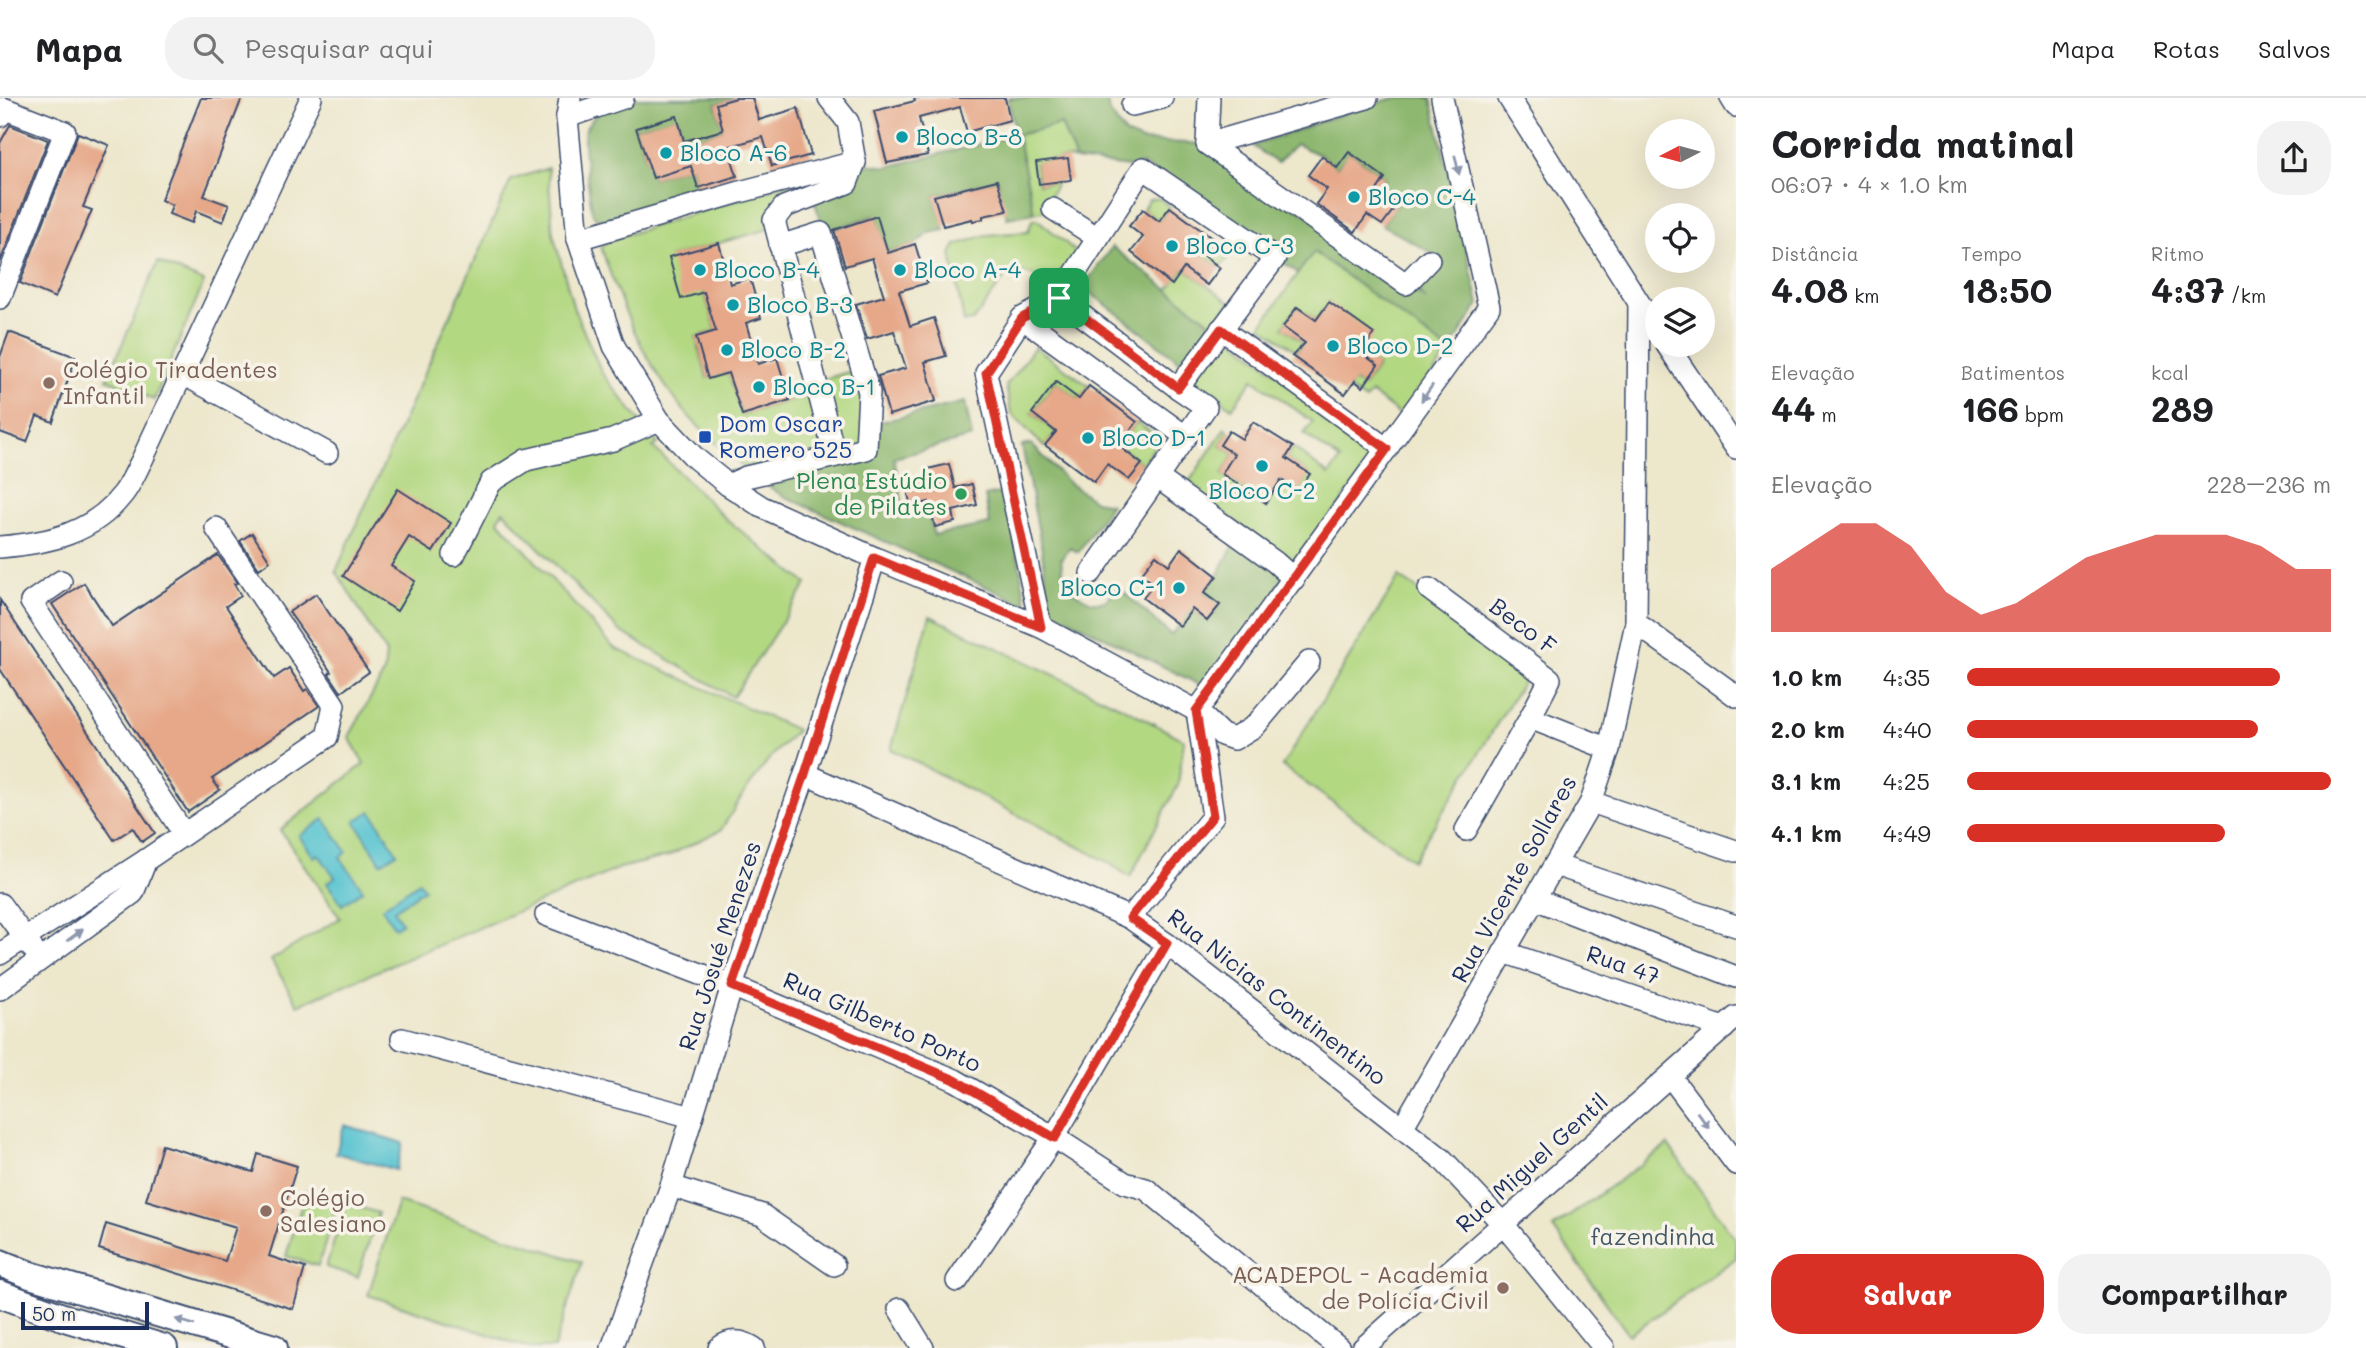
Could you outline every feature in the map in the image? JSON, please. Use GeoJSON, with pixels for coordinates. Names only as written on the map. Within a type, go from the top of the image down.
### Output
{"type":"FeatureCollection","features":[{"type":"Feature","properties":{"kind":"main road"},"geometry":{"type":"LineString","coordinates":[[0,1263],[30,1275],[274,1348]]}},
{"type":"Feature","properties":{"kind":"main road"},"geometry":{"type":"LineString","coordinates":[[0,1294],[68,1319],[163,1348]]}},
{"type":"Feature","properties":{"kind":"street"},"geometry":{"type":"LineString","coordinates":[[0,547],[37,544],[73,533],[99,516],[123,494],[183,374],[311,98]]}},
{"type":"Feature","properties":{"kind":"street"},"geometry":{"type":"LineString","coordinates":[[829,98],[848,122],[855,162],[847,183],[784,207],[774,220],[835,456]]}},
{"type":"Feature","properties":{"kind":"street"},"geometry":{"type":"LineString","coordinates":[[1132,105],[1162,98]]}},
{"type":"Feature","properties":{"kind":"street"},"geometry":{"type":"LineString","coordinates":[[1207,144],[1209,98]]}},
{"type":"Feature","properties":{"kind":"street"},"geometry":{"type":"LineString","coordinates":[[1207,144],[1367,98]]}},
{"type":"Feature","properties":{"kind":"street"},"geometry":{"type":"LineString","coordinates":[[1130,918],[1213,816],[1196,711],[1489,307],[1442,98]]}},
{"type":"Feature","properties":{"kind":"street"},"geometry":{"type":"LineString","coordinates":[[1509,98],[1645,313]]}},
{"type":"Feature","properties":{"kind":"street"},"geometry":{"type":"LineString","coordinates":[[1731,98],[1736,106]]}},
{"type":"Feature","properties":{"kind":"street"},"geometry":{"type":"LineString","coordinates":[[619,99],[568,107],[578,239],[614,346],[659,420],[695,458],[728,485],[762,507],[874,558],[1041,627],[1196,711],[1222,735],[1234,739],[1255,726],[1309,662]]}},
{"type":"Feature","properties":{"kind":"street"},"geometry":{"type":"LineString","coordinates":[[0,116],[3,107],[65,132],[0,299]]}},
{"type":"Feature","properties":{"kind":"street"},"geometry":{"type":"LineString","coordinates":[[1207,144],[1406,284],[1429,260]]}},
{"type":"Feature","properties":{"kind":"street"},"geometry":{"type":"LineString","coordinates":[[578,239],[855,162]]}},
{"type":"Feature","properties":{"kind":"street"},"geometry":{"type":"LineString","coordinates":[[1041,627],[986,373],[1022,318],[1059,298],[1143,168],[1275,258],[1178,388]]}},
{"type":"Feature","properties":{"kind":"street"},"geometry":{"type":"LineString","coordinates":[[1053,209],[1098,238]]}},
{"type":"Feature","properties":{"kind":"street"},"geometry":{"type":"LineString","coordinates":[[728,485],[765,473],[866,449],[869,392],[821,233],[780,246]]}},
{"type":"Feature","properties":{"kind":"street"},"geometry":{"type":"LineString","coordinates":[[1059,298],[1206,407],[1091,573]]}},
{"type":"Feature","properties":{"kind":"street","name":"Rua Vicente Sollares"},"geometry":{"type":"LineString","coordinates":[[1402,1128],[1591,802],[1609,750],[1636,624],[1639,304]]}},
{"type":"Feature","properties":{"kind":"street"},"geometry":{"type":"LineString","coordinates":[[1022,318],[1185,436]]}},
{"type":"Feature","properties":{"kind":"street"},"geometry":{"type":"LineString","coordinates":[[1221,329],[1387,449]]}},
{"type":"Feature","properties":{"kind":"street"},"geometry":{"type":"LineString","coordinates":[[1675,357],[1736,448]]}},
{"type":"Feature","properties":{"kind":"street"},"geometry":{"type":"LineString","coordinates":[[183,374],[327,453]]}},
{"type":"Feature","properties":{"kind":"street"},"geometry":{"type":"LineString","coordinates":[[454,555],[491,482],[526,460],[613,439],[659,420]]}},
{"type":"Feature","properties":{"kind":"street"},"geometry":{"type":"LineString","coordinates":[[1158,478],[1275,562],[1294,579]]}},
{"type":"Feature","properties":{"kind":"street"},"geometry":{"type":"LineString","coordinates":[[0,954],[146,860],[327,737],[334,705],[216,528]]}},
{"type":"Feature","properties":{"kind":"street","name":"Rua Josué Menezes"},"geometry":{"type":"LineString","coordinates":[[612,1348],[671,1186],[732,986],[805,774],[874,558]]}},
{"type":"Feature","properties":{"kind":"street"},"geometry":{"type":"LineString","coordinates":[[61,581],[31,602],[184,834]]}},
{"type":"Feature","properties":{"kind":"street","name":"Beco F"},"geometry":{"type":"LineString","coordinates":[[1429,589],[1550,679],[1466,830]]}},
{"type":"Feature","properties":{"kind":"street"},"geometry":{"type":"LineString","coordinates":[[1636,624],[1736,696]]}},
{"type":"Feature","properties":{"kind":"street"},"geometry":{"type":"LineString","coordinates":[[1530,718],[1609,750]]}},
{"type":"Feature","properties":{"kind":"street","name":"Rua Nicias Continentino"},"geometry":{"type":"LineString","coordinates":[[805,774],[1130,918],[1167,943],[1442,1158],[1503,1224],[1605,1348]]}},
{"type":"Feature","properties":{"kind":"street"},"geometry":{"type":"LineString","coordinates":[[1591,802],[1736,851]]}},
{"type":"Feature","properties":{"kind":"street"},"geometry":{"type":"LineString","coordinates":[[0,989],[133,893],[146,860]]}},
{"type":"Feature","properties":{"kind":"street"},"geometry":{"type":"LineString","coordinates":[[1555,865],[1736,926]]}},
{"type":"Feature","properties":{"kind":"street"},"geometry":{"type":"LineString","coordinates":[[1535,899],[1736,977]]}},
{"type":"Feature","properties":{"kind":"street"},"geometry":{"type":"LineString","coordinates":[[0,904],[40,960]]}},
{"type":"Feature","properties":{"kind":"street","name":"Rua Gilberto Porto"},"geometry":{"type":"LineString","coordinates":[[546,915],[732,986],[955,1080],[1055,1138],[1125,1183],[1146,1189],[1339,1348]]}},
{"type":"Feature","properties":{"kind":"street"},"geometry":{"type":"LineString","coordinates":[[957,1281],[1055,1138],[1167,943]]}},
{"type":"Feature","properties":{"kind":"street","name":"Rua 47"},"geometry":{"type":"LineString","coordinates":[[1504,952],[1730,1023]]}},
{"type":"Feature","properties":{"kind":"street","name":"Rua Miguel Gentil"},"geometry":{"type":"LineString","coordinates":[[1363,1348],[1730,1023]]}},
{"type":"Feature","properties":{"kind":"street"},"geometry":{"type":"LineString","coordinates":[[402,1039],[692,1117]]}},
{"type":"Feature","properties":{"kind":"street"},"geometry":{"type":"LineString","coordinates":[[1670,1076],[1736,1164]]}},
{"type":"Feature","properties":{"kind":"street"},"geometry":{"type":"LineString","coordinates":[[671,1186],[762,1215],[834,1265]]}},
{"type":"Feature","properties":{"kind":"street"},"geometry":{"type":"LineString","coordinates":[[899,1308],[923,1348]]}},
{"type":"Feature","properties":{"kind":"street"},"geometry":{"type":"LineString","coordinates":[[719,1348],[734,1341],[754,1348]]}},
{"type":"Feature","properties":{"kind":"green space"},"geometry":{"type":"Polygon","coordinates":[[[623,98],[736,98],[716,104],[723,130],[684,141],[677,117],[636,128],[653,178],[691,166],[698,188],[604,221],[596,218],[592,211],[584,137],[585,131],[596,116],[623,98]]]}},
{"type":"Feature","properties":{"kind":"green space"},"geometry":{"type":"Polygon","coordinates":[[[1008,98],[1064,98],[1066,101],[1072,98],[1106,98],[1109,111],[1125,134],[1142,141],[1207,144],[1426,300],[1415,289],[1439,257],[1382,225],[1397,205],[1377,190],[1385,178],[1350,152],[1337,168],[1322,156],[1296,144],[1277,163],[1253,146],[1394,98],[1431,98],[1479,304],[1449,351],[1314,252],[1298,273],[1143,164],[1129,167],[1076,160],[1061,124],[1017,135],[1034,213],[1007,218],[997,180],[934,196],[945,230],[929,233],[915,244],[888,253],[876,215],[825,232],[814,200],[856,165],[887,167],[1016,135],[1008,98]]]}},
{"type":"Feature","properties":{"kind":"green space"},"geometry":{"type":"Polygon","coordinates":[[[1061,124],[1076,160],[1068,158],[1036,163],[1039,184],[1057,182],[1043,211],[1034,213],[1017,135],[1061,124]]]}},
{"type":"Feature","properties":{"kind":"green space"},"geometry":{"type":"Polygon","coordinates":[[[855,162],[784,207],[776,227],[670,257],[704,292],[716,331],[696,337],[707,378],[728,373],[742,415],[790,400],[818,395],[815,382],[861,368],[866,449],[743,467],[708,436],[664,384],[633,328],[601,247],[607,241],[855,162]]]}},
{"type":"Feature","properties":{"kind":"green space"},"geometry":{"type":"Polygon","coordinates":[[[548,168],[553,233],[574,309],[602,373],[658,444],[653,447],[726,519],[807,584],[733,697],[620,631],[503,511],[498,520],[614,648],[797,730],[769,759],[721,830],[668,856],[620,868],[298,1005],[271,960],[340,918],[280,830],[364,764],[349,737],[384,673],[386,653],[336,571],[511,180],[548,168]]]}},
{"type":"Feature","properties":{"kind":"green space"},"geometry":{"type":"Polygon","coordinates":[[[1159,198],[1170,207],[1159,221],[1143,209],[1149,200],[1159,198]]]}},
{"type":"Feature","properties":{"kind":"green space"},"geometry":{"type":"Polygon","coordinates":[[[1037,219],[1080,255],[1073,273],[1052,283],[1023,272],[1007,274],[973,321],[964,322],[951,254],[956,245],[986,235],[1028,232],[1032,220],[1037,219]]]}},
{"type":"Feature","properties":{"kind":"green space"},"geometry":{"type":"Polygon","coordinates":[[[1213,239],[1229,252],[1230,256],[1220,268],[1202,254],[1213,239]]]}},
{"type":"Feature","properties":{"kind":"green space"},"geometry":{"type":"Polygon","coordinates":[[[1112,247],[1214,325],[1185,365],[1083,287],[1112,247]]]}},
{"type":"Feature","properties":{"kind":"green space"},"geometry":{"type":"Polygon","coordinates":[[[1314,251],[1449,351],[1403,417],[1371,393],[1365,400],[1349,389],[1354,381],[1363,387],[1378,366],[1361,353],[1329,302],[1316,320],[1297,307],[1283,327],[1303,342],[1297,351],[1261,326],[1314,251]]]}},
{"type":"Feature","properties":{"kind":"green space"},"geometry":{"type":"Polygon","coordinates":[[[158,262],[204,282],[154,400],[107,379],[158,262]]]}},
{"type":"Feature","properties":{"kind":"green space"},"geometry":{"type":"Polygon","coordinates":[[[1184,268],[1231,303],[1214,325],[1168,290],[1184,268]]]}},
{"type":"Feature","properties":{"kind":"green space"},"geometry":{"type":"Polygon","coordinates":[[[1221,329],[1377,453],[1295,566],[1187,485],[1225,428],[1229,431],[1220,445],[1234,454],[1222,474],[1265,503],[1281,480],[1298,491],[1309,474],[1286,458],[1293,447],[1329,475],[1340,460],[1304,434],[1313,422],[1253,379],[1232,408],[1188,374],[1221,329]]]}},
{"type":"Feature","properties":{"kind":"green space"},"geometry":{"type":"Polygon","coordinates":[[[1035,347],[1089,386],[1079,399],[1056,382],[1032,413],[1056,432],[1044,447],[1011,413],[1006,386],[1035,347]]]}},
{"type":"Feature","properties":{"kind":"green space"},"geometry":{"type":"Polygon","coordinates":[[[965,402],[972,437],[894,458],[905,516],[928,512],[934,535],[990,524],[985,496],[1007,491],[1026,603],[781,495],[761,481],[866,449],[867,425],[965,402]]]}},
{"type":"Feature","properties":{"kind":"green space"},"geometry":{"type":"Polygon","coordinates":[[[1137,422],[1160,439],[1142,464],[1119,446],[1137,422]]]}},
{"type":"Feature","properties":{"kind":"green space"},"geometry":{"type":"Polygon","coordinates":[[[1031,444],[1069,483],[1095,501],[1111,504],[1078,552],[1070,548],[1061,559],[1063,575],[1082,597],[1100,602],[1106,600],[1118,587],[1171,635],[1192,609],[1207,621],[1219,605],[1204,593],[1217,576],[1239,536],[1287,577],[1206,688],[1050,610],[1041,544],[1022,446],[1031,444]]]}},
{"type":"Feature","properties":{"kind":"green space"},"geometry":{"type":"Polygon","coordinates":[[[1399,577],[1532,667],[1413,860],[1282,766],[1399,577]]]}},
{"type":"Feature","properties":{"kind":"green space"},"geometry":{"type":"Polygon","coordinates":[[[930,616],[1128,710],[1184,740],[1178,785],[1130,877],[1106,861],[891,749],[930,616]]]}},
{"type":"Feature","properties":{"kind":"green space","name":"fazendinha"},"geometry":{"type":"Polygon","coordinates":[[[1668,1145],[1736,1240],[1736,1258],[1629,1335],[1553,1228],[1668,1145]]]}},
{"type":"Feature","properties":{"kind":"green space"},"geometry":{"type":"Polygon","coordinates":[[[306,1191],[338,1202],[318,1266],[286,1256],[306,1191]]]}},
{"type":"Feature","properties":{"kind":"green space"},"geometry":{"type":"Polygon","coordinates":[[[398,1202],[582,1262],[554,1348],[530,1348],[368,1295],[398,1202]]]}},
{"type":"Feature","properties":{"kind":"green space"},"geometry":{"type":"Polygon","coordinates":[[[346,1203],[378,1213],[358,1277],[326,1267],[346,1203]]]}},
{"type":"Feature","properties":{"kind":"water"},"geometry":{"type":"Polygon","coordinates":[[[371,811],[397,853],[381,863],[355,821],[371,811]]]}},
{"type":"Feature","properties":{"kind":"water"},"geometry":{"type":"Polygon","coordinates":[[[324,819],[347,852],[340,857],[363,890],[342,905],[327,883],[335,877],[318,854],[314,857],[299,836],[324,819]]]}},
{"type":"Feature","properties":{"kind":"water"},"geometry":{"type":"Polygon","coordinates":[[[419,882],[424,889],[394,910],[402,923],[395,928],[382,908],[419,882]]]}},
{"type":"Feature","properties":{"kind":"water"},"geometry":{"type":"Polygon","coordinates":[[[344,1125],[403,1143],[396,1170],[336,1153],[344,1125]]]}},
{"type":"Feature","properties":{"kind":"building"},"geometry":{"type":"Polygon","coordinates":[[[201,98],[242,98],[204,196],[229,205],[223,222],[196,211],[192,223],[169,214],[172,205],[161,200],[201,98]]]}},
{"type":"Feature","properties":{"kind":"building"},"geometry":{"type":"Polygon","coordinates":[[[736,98],[752,98],[759,120],[798,108],[811,155],[772,166],[763,137],[728,147],[737,176],[698,188],[691,166],[653,178],[636,128],[677,116],[684,141],[723,130],[716,104],[736,98]]]}},
{"type":"Feature","properties":{"kind":"building"},"geometry":{"type":"Polygon","coordinates":[[[914,98],[1005,98],[1010,120],[967,132],[960,107],[919,118],[928,155],[887,163],[874,111],[915,101],[914,98]]]}},
{"type":"Feature","properties":{"kind":"building"},"geometry":{"type":"Polygon","coordinates":[[[10,125],[48,140],[0,262],[0,143],[10,125]]]}},
{"type":"Feature","properties":{"kind":"building"},"geometry":{"type":"Polygon","coordinates":[[[78,133],[109,145],[83,207],[92,210],[55,298],[20,283],[78,133]]]}},
{"type":"Feature","properties":{"kind":"building","name":"Bloco C-4"},"geometry":{"type":"Polygon","coordinates":[[[1349,152],[1385,178],[1377,190],[1397,205],[1382,225],[1367,215],[1355,232],[1316,204],[1327,189],[1308,175],[1322,156],[1337,168],[1349,152]]]}},
{"type":"Feature","properties":{"kind":"building"},"geometry":{"type":"Polygon","coordinates":[[[1068,158],[1071,180],[1039,184],[1036,162],[1068,158]]]}},
{"type":"Feature","properties":{"kind":"building"},"geometry":{"type":"Polygon","coordinates":[[[997,180],[1007,211],[983,216],[983,219],[943,226],[934,196],[997,180]]]}},
{"type":"Feature","properties":{"kind":"building","name":"Bloco C-3"},"geometry":{"type":"Polygon","coordinates":[[[1170,207],[1213,239],[1202,254],[1220,268],[1207,285],[1184,268],[1172,285],[1131,252],[1143,237],[1129,226],[1143,209],[1159,221],[1170,207]]]}},
{"type":"Feature","properties":{"kind":"building"},"geometry":{"type":"Polygon","coordinates":[[[877,216],[888,253],[915,244],[927,283],[899,291],[910,326],[934,318],[946,356],[925,362],[936,401],[889,415],[878,376],[906,368],[894,331],[867,339],[856,304],[884,296],[872,258],[845,266],[834,230],[877,216]]]}},
{"type":"Feature","properties":{"kind":"building"},"geometry":{"type":"Polygon","coordinates":[[[719,243],[730,284],[750,278],[761,318],[746,323],[758,364],[777,358],[790,400],[742,415],[728,373],[708,379],[696,337],[716,331],[704,292],[681,299],[669,257],[719,243]]]}},
{"type":"Feature","properties":{"kind":"building","name":"Bloco D-2"},"geometry":{"type":"Polygon","coordinates":[[[1329,302],[1374,334],[1361,353],[1378,365],[1363,387],[1355,381],[1345,394],[1292,356],[1305,343],[1283,327],[1297,307],[1316,320],[1329,302]]]}},
{"type":"Feature","properties":{"kind":"building"},"geometry":{"type":"Polygon","coordinates":[[[9,332],[76,357],[53,422],[37,416],[27,442],[0,432],[0,357],[9,332]]]}},
{"type":"Feature","properties":{"kind":"building","name":"Bloco D-1"},"geometry":{"type":"Polygon","coordinates":[[[1056,382],[1079,399],[1089,386],[1137,422],[1119,446],[1142,464],[1129,480],[1107,464],[1094,482],[1045,445],[1056,432],[1032,413],[1056,382]]]}},
{"type":"Feature","properties":{"kind":"building","name":"Bloco C-2"},"geometry":{"type":"Polygon","coordinates":[[[1253,422],[1293,447],[1286,458],[1310,474],[1298,491],[1281,480],[1266,503],[1222,474],[1234,454],[1220,445],[1229,431],[1242,439],[1253,422]]]}},
{"type":"Feature","properties":{"kind":"building"},"geometry":{"type":"Polygon","coordinates":[[[949,464],[955,488],[972,484],[977,505],[953,511],[955,522],[935,527],[929,502],[911,506],[906,486],[930,480],[928,469],[949,464]]]}},
{"type":"Feature","properties":{"kind":"building"},"geometry":{"type":"Polygon","coordinates":[[[398,489],[451,523],[433,552],[409,537],[391,566],[415,581],[397,611],[343,576],[398,489]]]}},
{"type":"Feature","properties":{"kind":"building"},"geometry":{"type":"Polygon","coordinates":[[[252,533],[270,561],[259,569],[240,541],[252,533]]]}},
{"type":"Feature","properties":{"kind":"building","name":"Bloco C-1"},"geometry":{"type":"Polygon","coordinates":[[[1181,548],[1217,576],[1204,593],[1220,605],[1207,621],[1192,609],[1180,626],[1143,598],[1154,584],[1141,574],[1156,555],[1169,565],[1181,548]]]}},
{"type":"Feature","properties":{"kind":"building"},"geometry":{"type":"Polygon","coordinates":[[[218,555],[237,583],[234,584],[241,596],[226,606],[274,678],[289,668],[304,691],[307,689],[319,706],[212,779],[220,790],[188,812],[52,604],[84,583],[112,626],[218,555]]]}},
{"type":"Feature","properties":{"kind":"building"},"geometry":{"type":"Polygon","coordinates":[[[316,594],[369,672],[341,692],[329,674],[331,672],[289,612],[316,594]]]}},
{"type":"Feature","properties":{"kind":"building"},"geometry":{"type":"Polygon","coordinates":[[[0,600],[155,833],[142,842],[133,828],[114,840],[0,669],[0,600]]]}},
{"type":"Feature","properties":{"kind":"building"},"geometry":{"type":"Polygon","coordinates":[[[162,1145],[253,1172],[258,1154],[297,1166],[269,1256],[305,1268],[293,1309],[99,1249],[106,1224],[225,1261],[236,1227],[146,1200],[162,1145]]]}},
{"type":"Feature","properties":{"kind":"place","name":"Bloco B-8"},"geometry":{"type":"Point","coordinates":[902,137]}},
{"type":"Feature","properties":{"kind":"place","name":"Bloco A-6"},"geometry":{"type":"Point","coordinates":[666,153]}},
{"type":"Feature","properties":{"kind":"place","name":"Bloco C-4"},"geometry":{"type":"Point","coordinates":[1354,197]}},
{"type":"Feature","properties":{"kind":"place","name":"Bloco C-3"},"geometry":{"type":"Point","coordinates":[1172,246]}},
{"type":"Feature","properties":{"kind":"place","name":"Bloco B-4"},"geometry":{"type":"Point","coordinates":[700,270]}},
{"type":"Feature","properties":{"kind":"place","name":"Bloco A-4"},"geometry":{"type":"Point","coordinates":[900,270]}},
{"type":"Feature","properties":{"kind":"place","name":"Bloco B-3"},"geometry":{"type":"Point","coordinates":[733,305]}},
{"type":"Feature","properties":{"kind":"place","name":"Bloco D-2"},"geometry":{"type":"Point","coordinates":[1333,346]}},
{"type":"Feature","properties":{"kind":"place","name":"Bloco B-2"},"geometry":{"type":"Point","coordinates":[727,350]}},
{"type":"Feature","properties":{"kind":"place","name":"Colégio Tiradentes Infantil"},"geometry":{"type":"Point","coordinates":[49,383]}},
{"type":"Feature","properties":{"kind":"place","name":"Bloco B-1"},"geometry":{"type":"Point","coordinates":[759,387]}},
{"type":"Feature","properties":{"kind":"place","name":"Dom Oscar Romero 525"},"geometry":{"type":"Point","coordinates":[705,437]}},
{"type":"Feature","properties":{"kind":"place","name":"Bloco D-1"},"geometry":{"type":"Point","coordinates":[1088,438]}},
{"type":"Feature","properties":{"kind":"place","name":"Bloco C-2"},"geometry":{"type":"Point","coordinates":[1262,466]}},
{"type":"Feature","properties":{"kind":"place","name":"Plena Estúdio de Pilates"},"geometry":{"type":"Point","coordinates":[961,494]}},
{"type":"Feature","properties":{"kind":"place","name":"Bloco C-1"},"geometry":{"type":"Point","coordinates":[1179,588]}},
{"type":"Feature","properties":{"kind":"place","name":"Colégio Salesiano"},"geometry":{"type":"Point","coordinates":[266,1211]}},
{"type":"Feature","properties":{"kind":"place","name":"ACADEPOL - Academia de Polícia Civil"},"geometry":{"type":"Point","coordinates":[1503,1288]}},
{"type":"Feature","properties":{"kind":"route"},"geometry":{"type":"LineString","coordinates":[[1059,298],[1178,388],[1221,329],[1387,449],[1196,711],[1213,816],[1130,918],[1167,943],[1055,1138],[955,1080],[732,986],[805,774],[874,558],[1041,627],[986,373],[1022,318],[1059,298]]}}]}
